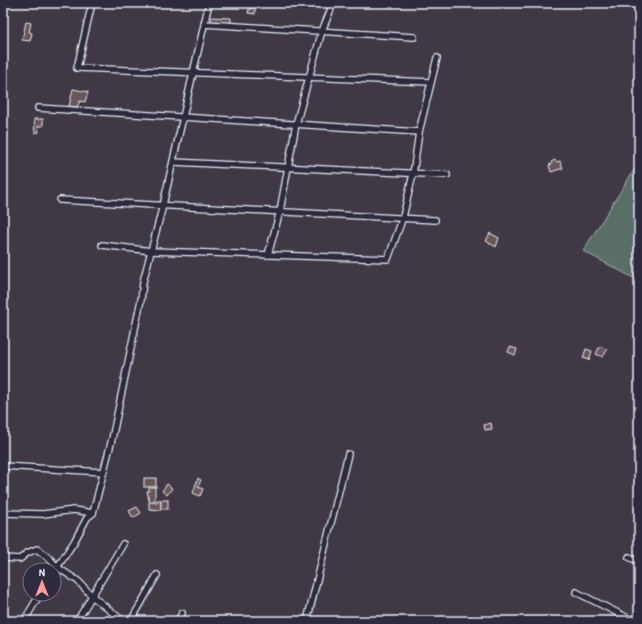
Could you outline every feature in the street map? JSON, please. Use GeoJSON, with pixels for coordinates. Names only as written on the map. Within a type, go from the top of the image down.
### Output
{"type":"FeatureCollection","features":[{"type":"Feature","properties":{"kind":"street"},"geometry":{"type":"LineString","coordinates":[[92,3],[77,68],[431,82]]}},
{"type":"Feature","properties":{"kind":"street"},"geometry":{"type":"LineString","coordinates":[[61,562],[87,518],[93,513],[141,300],[141,289],[163,205],[209,3]]}},
{"type":"Feature","properties":{"kind":"street"},"geometry":{"type":"LineString","coordinates":[[268,255],[280,211],[296,124],[322,31],[331,9],[331,3]]}},
{"type":"Feature","properties":{"kind":"street"},"geometry":{"type":"LineString","coordinates":[[204,24],[414,37]]}},
{"type":"Feature","properties":{"kind":"street"},"geometry":{"type":"LineString","coordinates":[[102,245],[152,251],[388,259],[403,217],[413,174],[419,132],[437,58]]}},
{"type":"Feature","properties":{"kind":"street"},"geometry":{"type":"LineString","coordinates":[[38,108],[419,132]]}},
{"type":"Feature","properties":{"kind":"street"},"geometry":{"type":"LineString","coordinates":[[172,162],[447,175]]}},
{"type":"Feature","properties":{"kind":"street"},"geometry":{"type":"LineString","coordinates":[[60,200],[403,217],[435,220]]}},
{"type":"Feature","properties":{"kind":"street"},"geometry":{"type":"LineString","coordinates":[[307,621],[348,454]]}},
{"type":"Feature","properties":{"kind":"street"},"geometry":{"type":"LineString","coordinates":[[3,466],[103,472]]}},
{"type":"Feature","properties":{"kind":"street"},"geometry":{"type":"LineString","coordinates":[[3,513],[43,514],[74,510],[93,513]]}},
{"type":"Feature","properties":{"kind":"street"},"geometry":{"type":"LineString","coordinates":[[77,621],[123,544]]}},
{"type":"Feature","properties":{"kind":"street"},"geometry":{"type":"LineString","coordinates":[[3,558],[20,559],[27,553],[37,549],[50,558],[52,562]]}},
{"type":"Feature","properties":{"kind":"street"},"geometry":{"type":"LineString","coordinates":[[628,557],[639,562]]}},
{"type":"Feature","properties":{"kind":"street"},"geometry":{"type":"LineString","coordinates":[[62,572],[78,581],[92,596],[123,621]]}},
{"type":"Feature","properties":{"kind":"street"},"geometry":{"type":"LineString","coordinates":[[131,621],[157,575]]}},
{"type":"Feature","properties":{"kind":"street"},"geometry":{"type":"LineString","coordinates":[[576,592],[634,621]]}},
{"type":"Feature","properties":{"kind":"street"},"geometry":{"type":"LineString","coordinates":[[24,621],[35,602]]}},
{"type":"Feature","properties":{"kind":"street"},"geometry":{"type":"LineString","coordinates":[[178,621],[182,613]]}},
{"type":"Feature","properties":{"kind":"green space"},"geometry":{"type":"Polygon","coordinates":[[[639,162],[639,281],[583,251],[639,162]]]}},
{"type":"Feature","properties":{"kind":"building"},"geometry":{"type":"Polygon","coordinates":[[[252,6],[255,6],[255,14],[248,13],[249,9],[252,9],[252,6]]]}},
{"type":"Feature","properties":{"kind":"building"},"geometry":{"type":"Polygon","coordinates":[[[211,17],[231,18],[231,24],[211,23],[211,17]]]}},
{"type":"Feature","properties":{"kind":"building"},"geometry":{"type":"Polygon","coordinates":[[[26,22],[31,23],[29,32],[32,33],[30,41],[22,40],[26,22]]]}},
{"type":"Feature","properties":{"kind":"building"},"geometry":{"type":"Polygon","coordinates":[[[73,89],[88,92],[85,102],[80,101],[77,107],[69,106],[73,89]]]}},
{"type":"Feature","properties":{"kind":"building"},"geometry":{"type":"Polygon","coordinates":[[[34,119],[43,119],[43,126],[38,126],[39,132],[35,133],[34,119]]]}},
{"type":"Feature","properties":{"kind":"building"},"geometry":{"type":"Polygon","coordinates":[[[555,160],[556,162],[560,161],[563,168],[551,172],[549,165],[555,160]]]}},
{"type":"Feature","properties":{"kind":"building"},"geometry":{"type":"Polygon","coordinates":[[[490,233],[499,238],[496,247],[486,241],[490,233]]]}},
{"type":"Feature","properties":{"kind":"building"},"geometry":{"type":"Polygon","coordinates":[[[600,346],[607,350],[603,357],[596,354],[600,346]]]}},
{"type":"Feature","properties":{"kind":"building"},"geometry":{"type":"Polygon","coordinates":[[[510,347],[517,349],[515,355],[508,352],[510,347]]]}},
{"type":"Feature","properties":{"kind":"building"},"geometry":{"type":"Polygon","coordinates":[[[586,349],[592,351],[589,360],[583,358],[586,349]]]}},
{"type":"Feature","properties":{"kind":"building"},"geometry":{"type":"Polygon","coordinates":[[[491,423],[492,429],[485,430],[484,425],[491,423]]]}},
{"type":"Feature","properties":{"kind":"building"},"geometry":{"type":"Polygon","coordinates":[[[144,478],[156,478],[156,487],[144,487],[144,478]]]}},
{"type":"Feature","properties":{"kind":"building"},"geometry":{"type":"Polygon","coordinates":[[[198,478],[201,480],[198,487],[203,489],[200,496],[193,493],[198,478]]]}},
{"type":"Feature","properties":{"kind":"building"},"geometry":{"type":"Polygon","coordinates":[[[167,484],[172,488],[167,495],[162,491],[167,484]]]}},
{"type":"Feature","properties":{"kind":"building"},"geometry":{"type":"Polygon","coordinates":[[[149,487],[155,487],[155,501],[149,501],[147,491],[149,491],[149,487]]]}},
{"type":"Feature","properties":{"kind":"building"},"geometry":{"type":"Polygon","coordinates":[[[157,500],[161,500],[161,510],[149,509],[149,502],[157,502],[157,500]]]}},
{"type":"Feature","properties":{"kind":"building"},"geometry":{"type":"Polygon","coordinates":[[[161,500],[168,500],[168,509],[161,509],[161,500]]]}},
{"type":"Feature","properties":{"kind":"building"},"geometry":{"type":"Polygon","coordinates":[[[137,507],[141,513],[133,518],[129,511],[137,507]]]}}]}
